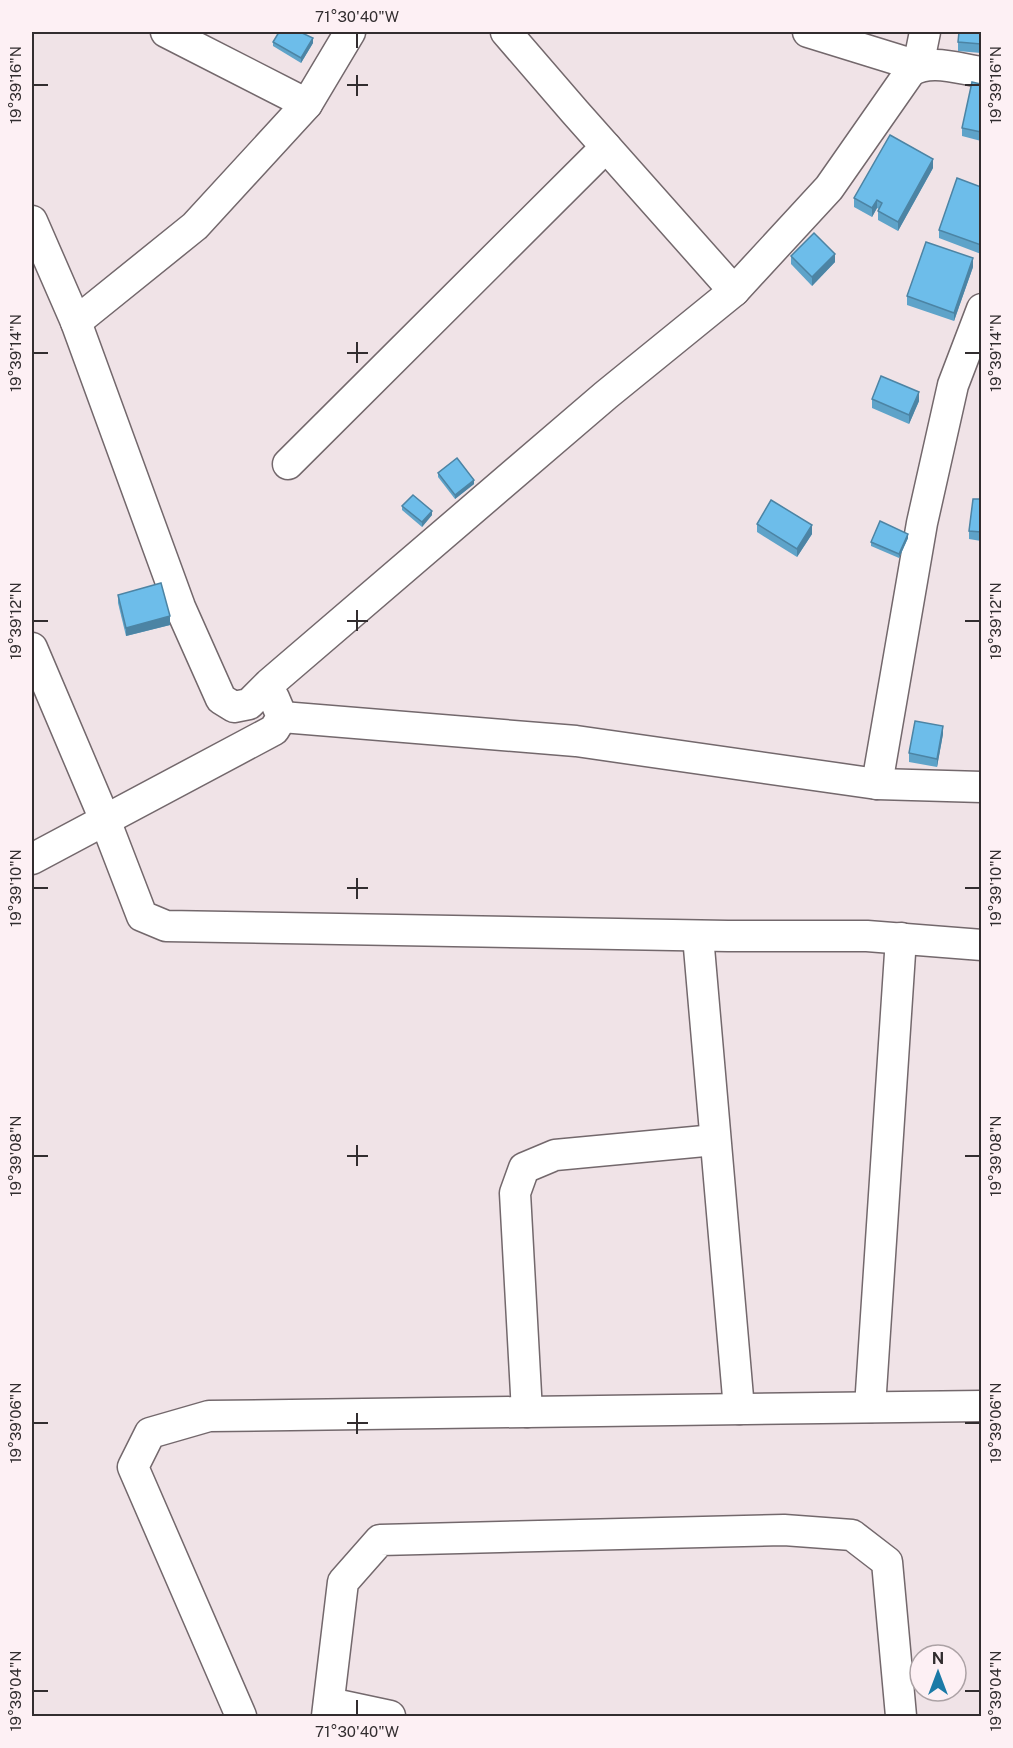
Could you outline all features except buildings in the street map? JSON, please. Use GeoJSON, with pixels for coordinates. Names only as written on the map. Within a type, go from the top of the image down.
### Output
{"type":"FeatureCollection","features":[{"type":"Feature","properties":{"kind":"street"},"geometry":{"type":"LineString","coordinates":[[166,32],[307,104]]}},
{"type":"Feature","properties":{"kind":"street"},"geometry":{"type":"LineString","coordinates":[[76,322],[195,226],[307,104],[350,32]]}},
{"type":"Feature","properties":{"kind":"street"},"geometry":{"type":"LineString","coordinates":[[506,32],[734,291]]}},
{"type":"Feature","properties":{"kind":"street"},"geometry":{"type":"LineString","coordinates":[[808,32],[840,37],[918,66]]}},
{"type":"Feature","properties":{"kind":"street"},"geometry":{"type":"LineString","coordinates":[[918,66],[925,32]]}},
{"type":"Feature","properties":{"kind":"street"},"geometry":{"type":"LineString","coordinates":[[32,221],[76,322],[180,607],[221,699],[234,707],[249,704],[269,684],[606,395],[734,291],[829,188],[910,72],[918,66],[927,64],[981,72]]}},
{"type":"Feature","properties":{"kind":"street"},"geometry":{"type":"LineString","coordinates":[[288,464],[606,147]]}},
{"type":"Feature","properties":{"kind":"street"},"geometry":{"type":"LineString","coordinates":[[878,784],[922,523],[953,385],[981,309]]}},
{"type":"Feature","properties":{"kind":"street"},"geometry":{"type":"LineString","coordinates":[[32,648],[105,820],[142,916],[166,926],[698,936],[867,936],[981,945]]}},
{"type":"Feature","properties":{"kind":"street"},"geometry":{"type":"LineString","coordinates":[[269,684],[282,717]]}},
{"type":"Feature","properties":{"kind":"street"},"geometry":{"type":"LineString","coordinates":[[282,717],[576,741],[878,784],[981,787]]}},
{"type":"Feature","properties":{"kind":"street"},"geometry":{"type":"LineString","coordinates":[[32,859],[274,730],[282,717]]}},
{"type":"Feature","properties":{"kind":"street"},"geometry":{"type":"LineString","coordinates":[[698,936],[739,1409]]}},
{"type":"Feature","properties":{"kind":"street"},"geometry":{"type":"LineString","coordinates":[[870,1407],[901,938]]}},
{"type":"Feature","properties":{"kind":"street"},"geometry":{"type":"LineString","coordinates":[[527,1412],[515,1193],[524,1168],[555,1155],[716,1140]]}},
{"type":"Feature","properties":{"kind":"street"},"geometry":{"type":"LineString","coordinates":[[241,1716],[133,1467],[150,1433],[209,1416],[981,1406]]}},
{"type":"Feature","properties":{"kind":"street"},"geometry":{"type":"LineString","coordinates":[[390,1716],[328,1710],[343,1581],[380,1540],[784,1530],[852,1535],[887,1562],[901,1716]]}}]}
